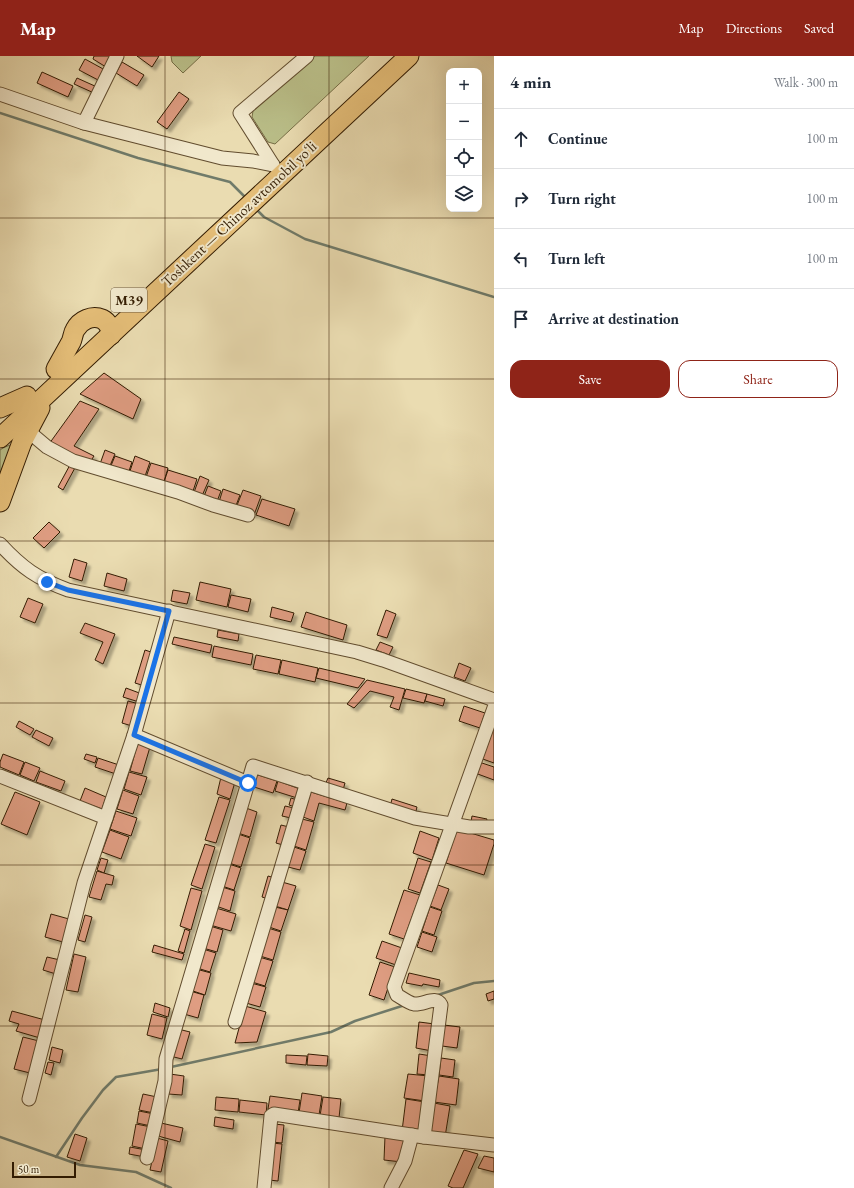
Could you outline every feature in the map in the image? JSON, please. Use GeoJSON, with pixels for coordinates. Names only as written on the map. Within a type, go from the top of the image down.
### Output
{"type":"FeatureCollection","features":[{"type":"Feature","properties":{"kind":"highway","name":"Toshkent — Chinoz avtomobil yoʻli"},"geometry":{"type":"LineString","coordinates":[[0,438],[50,392],[109,328],[235,210],[390,56]]}},
{"type":"Feature","properties":{"kind":"highway","name":"Toshkent — Chinoz avtomobil yoʻli"},"geometry":{"type":"LineString","coordinates":[[269,175],[408,56]]}},
{"type":"Feature","properties":{"kind":"highway"},"geometry":{"type":"LineString","coordinates":[[0,421],[56,369],[78,325],[92,318],[100,319],[109,328]]}},
{"type":"Feature","properties":{"kind":"highway"},"geometry":{"type":"LineString","coordinates":[[0,502],[22,442],[50,392]]}},
{"type":"Feature","properties":{"kind":"highway"},"geometry":{"type":"LineString","coordinates":[[0,408],[27,396]]}},
{"type":"Feature","properties":{"kind":"street"},"geometry":{"type":"LineString","coordinates":[[84,123],[117,56]]}},
{"type":"Feature","properties":{"kind":"street"},"geometry":{"type":"LineString","coordinates":[[269,175],[240,113],[307,56]]}},
{"type":"Feature","properties":{"kind":"street"},"geometry":{"type":"LineString","coordinates":[[0,94],[84,123],[222,158],[253,161],[269,175]]}},
{"type":"Feature","properties":{"kind":"street"},"geometry":{"type":"LineString","coordinates":[[28,431],[47,447],[74,461],[178,492],[213,505],[248,515]]}},
{"type":"Feature","properties":{"kind":"street"},"geometry":{"type":"LineString","coordinates":[[0,544],[16,561],[38,577],[68,590],[357,652],[494,700]]}},
{"type":"Feature","properties":{"kind":"street"},"geometry":{"type":"LineString","coordinates":[[29,1099],[84,883],[134,735],[169,611]]}},
{"type":"Feature","properties":{"kind":"street"},"geometry":{"type":"LineString","coordinates":[[391,1188],[418,1136],[441,1005],[439,1001],[436,1000],[408,1001],[397,995],[394,987],[451,824],[494,708]]}},
{"type":"Feature","properties":{"kind":"street"},"geometry":{"type":"LineString","coordinates":[[134,735],[248,783]]}},
{"type":"Feature","properties":{"kind":"street"},"geometry":{"type":"LineString","coordinates":[[147,1158],[164,1081],[166,1059],[253,766],[307,782],[407,816],[469,827],[494,827]]}},
{"type":"Feature","properties":{"kind":"street"},"geometry":{"type":"LineString","coordinates":[[0,776],[106,818]]}},
{"type":"Feature","properties":{"kind":"street"},"geometry":{"type":"LineString","coordinates":[[235,1022],[307,782]]}},
{"type":"Feature","properties":{"kind":"street"},"geometry":{"type":"LineString","coordinates":[[264,1188],[271,1116],[274,1114],[418,1136],[494,1145]]}},
{"type":"Feature","properties":{"kind":"green space"},"geometry":{"type":"Polygon","coordinates":[[[171,56],[201,56],[183,73],[172,62],[171,56]]]}},
{"type":"Feature","properties":{"kind":"green space"},"geometry":{"type":"Polygon","coordinates":[[[315,56],[369,56],[275,144],[268,142],[252,117],[253,111],[315,56]]]}},
{"type":"Feature","properties":{"kind":"green space"},"geometry":{"type":"Polygon","coordinates":[[[10,445],[13,447],[0,485],[0,450],[10,445]]]}},
{"type":"Feature","properties":{"kind":"building"},"geometry":{"type":"Polygon","coordinates":[[[94,56],[112,56],[106,67],[93,59],[94,56]]]}},
{"type":"Feature","properties":{"kind":"building"},"geometry":{"type":"Polygon","coordinates":[[[137,56],[159,56],[152,67],[137,56]]]}},
{"type":"Feature","properties":{"kind":"building"},"geometry":{"type":"Polygon","coordinates":[[[85,59],[105,70],[100,81],[79,70],[85,59]]]}},
{"type":"Feature","properties":{"kind":"building"},"geometry":{"type":"Polygon","coordinates":[[[122,62],[144,75],[137,86],[116,73],[122,62]]]}},
{"type":"Feature","properties":{"kind":"building"},"geometry":{"type":"Polygon","coordinates":[[[42,72],[73,86],[68,97],[37,83],[42,72]]]}},
{"type":"Feature","properties":{"kind":"building"},"geometry":{"type":"Polygon","coordinates":[[[77,78],[97,87],[94,93],[74,84],[77,78]]]}},
{"type":"Feature","properties":{"kind":"building"},"geometry":{"type":"Polygon","coordinates":[[[179,92],[189,99],[167,129],[157,122],[179,92]]]}},
{"type":"Feature","properties":{"kind":"building"},"geometry":{"type":"Polygon","coordinates":[[[104,373],[141,399],[133,419],[80,394],[104,373]]]}},
{"type":"Feature","properties":{"kind":"building"},"geometry":{"type":"Polygon","coordinates":[[[80,401],[99,409],[74,446],[94,456],[90,462],[49,444],[80,401]]]}},
{"type":"Feature","properties":{"kind":"building"},"geometry":{"type":"Polygon","coordinates":[[[105,450],[115,454],[109,468],[100,464],[105,450]]]}},
{"type":"Feature","properties":{"kind":"building"},"geometry":{"type":"Polygon","coordinates":[[[115,456],[132,462],[128,474],[110,468],[115,456]]]}},
{"type":"Feature","properties":{"kind":"building"},"geometry":{"type":"Polygon","coordinates":[[[135,456],[150,462],[144,479],[129,474],[135,456]]]}},
{"type":"Feature","properties":{"kind":"building"},"geometry":{"type":"Polygon","coordinates":[[[71,463],[76,466],[63,490],[58,487],[71,463]]]}},
{"type":"Feature","properties":{"kind":"building"},"geometry":{"type":"Polygon","coordinates":[[[151,463],[168,468],[163,485],[145,480],[151,463]]]}},
{"type":"Feature","properties":{"kind":"building"},"geometry":{"type":"Polygon","coordinates":[[[168,470],[197,479],[192,494],[163,485],[168,470]]]}},
{"type":"Feature","properties":{"kind":"building"},"geometry":{"type":"Polygon","coordinates":[[[200,476],[209,480],[201,498],[193,495],[200,476]]]}},
{"type":"Feature","properties":{"kind":"building"},"geometry":{"type":"Polygon","coordinates":[[[208,486],[221,491],[216,504],[203,499],[208,486]]]}},
{"type":"Feature","properties":{"kind":"building"},"geometry":{"type":"Polygon","coordinates":[[[223,489],[240,495],[235,508],[219,502],[223,489]]]}},
{"type":"Feature","properties":{"kind":"building"},"geometry":{"type":"Polygon","coordinates":[[[243,490],[261,496],[254,515],[236,508],[243,490]]]}},
{"type":"Feature","properties":{"kind":"building"},"geometry":{"type":"Polygon","coordinates":[[[262,499],[295,509],[289,526],[256,515],[262,499]]]}},
{"type":"Feature","properties":{"kind":"building"},"geometry":{"type":"Polygon","coordinates":[[[49,522],[60,532],[44,548],[33,538],[49,522]]]}},
{"type":"Feature","properties":{"kind":"building"},"geometry":{"type":"Polygon","coordinates":[[[74,559],[87,563],[82,581],[69,577],[74,559]]]}},
{"type":"Feature","properties":{"kind":"building"},"geometry":{"type":"Polygon","coordinates":[[[107,573],[127,579],[124,591],[104,586],[107,573]]]}},
{"type":"Feature","properties":{"kind":"building"},"geometry":{"type":"Polygon","coordinates":[[[200,582],[231,589],[227,607],[196,600],[200,582]]]}},
{"type":"Feature","properties":{"kind":"building"},"geometry":{"type":"Polygon","coordinates":[[[173,590],[190,593],[187,604],[171,601],[173,590]]]}},
{"type":"Feature","properties":{"kind":"building"},"geometry":{"type":"Polygon","coordinates":[[[231,595],[251,599],[248,612],[228,607],[231,595]]]}},
{"type":"Feature","properties":{"kind":"building"},"geometry":{"type":"Polygon","coordinates":[[[28,598],[43,604],[35,623],[20,617],[28,598]]]}},
{"type":"Feature","properties":{"kind":"building"},"geometry":{"type":"Polygon","coordinates":[[[272,607],[294,613],[291,622],[270,617],[272,607]]]}},
{"type":"Feature","properties":{"kind":"building"},"geometry":{"type":"Polygon","coordinates":[[[386,610],[396,614],[387,638],[377,635],[386,610]]]}},
{"type":"Feature","properties":{"kind":"building"},"geometry":{"type":"Polygon","coordinates":[[[306,612],[347,625],[343,640],[301,627],[306,612]]]}},
{"type":"Feature","properties":{"kind":"building"},"geometry":{"type":"Polygon","coordinates":[[[85,623],[115,634],[103,664],[95,660],[103,642],[80,633],[85,623]]]}},
{"type":"Feature","properties":{"kind":"building"},"geometry":{"type":"Polygon","coordinates":[[[218,630],[239,634],[238,641],[217,637],[218,630]]]}},
{"type":"Feature","properties":{"kind":"building"},"geometry":{"type":"Polygon","coordinates":[[[174,637],[212,645],[210,653],[172,644],[174,637]]]}},
{"type":"Feature","properties":{"kind":"building"},"geometry":{"type":"Polygon","coordinates":[[[380,642],[393,647],[389,655],[376,650],[380,642]]]}},
{"type":"Feature","properties":{"kind":"building"},"geometry":{"type":"Polygon","coordinates":[[[214,646],[253,654],[251,665],[212,657],[214,646]]]}},
{"type":"Feature","properties":{"kind":"building"},"geometry":{"type":"Polygon","coordinates":[[[145,650],[154,653],[145,686],[135,683],[145,650]]]}},
{"type":"Feature","properties":{"kind":"building"},"geometry":{"type":"Polygon","coordinates":[[[256,655],[281,660],[278,674],[253,669],[256,655]]]}},
{"type":"Feature","properties":{"kind":"building"},"geometry":{"type":"Polygon","coordinates":[[[282,660],[318,668],[315,682],[279,674],[282,660]]]}},
{"type":"Feature","properties":{"kind":"building"},"geometry":{"type":"Polygon","coordinates":[[[459,663],[471,668],[465,681],[454,677],[459,663]]]}},
{"type":"Feature","properties":{"kind":"building"},"geometry":{"type":"Polygon","coordinates":[[[319,668],[365,679],[358,688],[316,678],[319,668]]]}},
{"type":"Feature","properties":{"kind":"building"},"geometry":{"type":"Polygon","coordinates":[[[367,680],[405,689],[399,710],[390,707],[394,697],[370,691],[354,708],[347,704],[367,680]]]}},
{"type":"Feature","properties":{"kind":"building"},"geometry":{"type":"Polygon","coordinates":[[[126,688],[142,694],[139,702],[123,697],[126,688]]]}},
{"type":"Feature","properties":{"kind":"building"},"geometry":{"type":"Polygon","coordinates":[[[406,689],[427,694],[424,703],[403,698],[406,689]]]}},
{"type":"Feature","properties":{"kind":"building"},"geometry":{"type":"Polygon","coordinates":[[[427,694],[445,699],[443,706],[425,701],[427,694]]]}},
{"type":"Feature","properties":{"kind":"building"},"geometry":{"type":"Polygon","coordinates":[[[128,701],[139,704],[132,726],[122,723],[128,701]]]}},
{"type":"Feature","properties":{"kind":"building"},"geometry":{"type":"Polygon","coordinates":[[[464,706],[485,713],[480,728],[459,721],[464,706]]]}},
{"type":"Feature","properties":{"kind":"building"},"geometry":{"type":"Polygon","coordinates":[[[19,721],[34,729],[30,735],[16,727],[19,721]]]}},
{"type":"Feature","properties":{"kind":"building"},"geometry":{"type":"Polygon","coordinates":[[[490,728],[494,729],[494,763],[480,758],[490,728]]]}},
{"type":"Feature","properties":{"kind":"building"},"geometry":{"type":"Polygon","coordinates":[[[36,730],[53,738],[49,746],[32,737],[36,730]]]}},
{"type":"Feature","properties":{"kind":"building"},"geometry":{"type":"Polygon","coordinates":[[[138,742],[150,747],[142,774],[130,771],[138,742]]]}},
{"type":"Feature","properties":{"kind":"building"},"geometry":{"type":"Polygon","coordinates":[[[3,754],[24,762],[19,775],[0,767],[3,754]]]}},
{"type":"Feature","properties":{"kind":"building"},"geometry":{"type":"Polygon","coordinates":[[[86,754],[97,757],[95,763],[84,759],[86,754]]]}},
{"type":"Feature","properties":{"kind":"building"},"geometry":{"type":"Polygon","coordinates":[[[98,758],[119,765],[116,774],[95,767],[98,758]]]}},
{"type":"Feature","properties":{"kind":"building"},"geometry":{"type":"Polygon","coordinates":[[[25,762],[40,768],[34,781],[20,775],[25,762]]]}},
{"type":"Feature","properties":{"kind":"building"},"geometry":{"type":"Polygon","coordinates":[[[479,762],[494,767],[494,780],[475,773],[479,762]]]}},
{"type":"Feature","properties":{"kind":"building"},"geometry":{"type":"Polygon","coordinates":[[[40,771],[65,781],[61,791],[36,782],[40,771]]]}},
{"type":"Feature","properties":{"kind":"building"},"geometry":{"type":"Polygon","coordinates":[[[129,772],[147,777],[141,795],[124,789],[129,772]]]}},
{"type":"Feature","properties":{"kind":"building"},"geometry":{"type":"Polygon","coordinates":[[[255,774],[277,781],[273,793],[251,786],[255,774]]]}},
{"type":"Feature","properties":{"kind":"building"},"geometry":{"type":"Polygon","coordinates":[[[221,777],[235,782],[230,799],[217,794],[221,777]]]}},
{"type":"Feature","properties":{"kind":"building"},"geometry":{"type":"Polygon","coordinates":[[[328,778],[345,783],[343,790],[325,785],[328,778]]]}},
{"type":"Feature","properties":{"kind":"building"},"geometry":{"type":"Polygon","coordinates":[[[278,781],[300,789],[297,798],[275,791],[278,781]]]}},
{"type":"Feature","properties":{"kind":"building"},"geometry":{"type":"Polygon","coordinates":[[[85,788],[106,797],[102,809],[80,801],[85,788]]]}},
{"type":"Feature","properties":{"kind":"building"},"geometry":{"type":"Polygon","coordinates":[[[123,790],[139,796],[133,814],[117,809],[123,790]]]}},
{"type":"Feature","properties":{"kind":"building"},"geometry":{"type":"Polygon","coordinates":[[[15,792],[40,802],[27,835],[1,824],[15,792]]]}},
{"type":"Feature","properties":{"kind":"building"},"geometry":{"type":"Polygon","coordinates":[[[311,792],[347,803],[345,810],[319,803],[314,821],[303,817],[311,792]]]}},
{"type":"Feature","properties":{"kind":"building"},"geometry":{"type":"Polygon","coordinates":[[[219,797],[230,800],[216,843],[205,840],[219,797]]]}},
{"type":"Feature","properties":{"kind":"building"},"geometry":{"type":"Polygon","coordinates":[[[291,798],[297,800],[295,807],[289,805],[291,798]]]}},
{"type":"Feature","properties":{"kind":"building"},"geometry":{"type":"Polygon","coordinates":[[[392,799],[417,807],[415,815],[390,807],[392,799]]]}},
{"type":"Feature","properties":{"kind":"building"},"geometry":{"type":"Polygon","coordinates":[[[285,806],[294,808],[291,818],[282,816],[285,806]]]}},
{"type":"Feature","properties":{"kind":"building"},"geometry":{"type":"Polygon","coordinates":[[[246,808],[257,812],[250,837],[238,833],[246,808]]]}},
{"type":"Feature","properties":{"kind":"building"},"geometry":{"type":"Polygon","coordinates":[[[116,811],[137,818],[131,836],[110,829],[116,811]]]}},
{"type":"Feature","properties":{"kind":"building"},"geometry":{"type":"Polygon","coordinates":[[[472,816],[487,819],[485,825],[471,822],[472,816]]]}},
{"type":"Feature","properties":{"kind":"building"},"geometry":{"type":"Polygon","coordinates":[[[302,819],[314,822],[306,850],[294,846],[302,819]]]}},
{"type":"Feature","properties":{"kind":"building"},"geometry":{"type":"Polygon","coordinates":[[[281,825],[289,827],[283,845],[276,843],[281,825]]]}},
{"type":"Feature","properties":{"kind":"building"},"geometry":{"type":"Polygon","coordinates":[[[457,829],[494,840],[484,875],[446,863],[457,829]]]}},
{"type":"Feature","properties":{"kind":"building"},"geometry":{"type":"Polygon","coordinates":[[[110,830],[129,837],[121,859],[102,852],[110,830]]]}},
{"type":"Feature","properties":{"kind":"building"},"geometry":{"type":"Polygon","coordinates":[[[420,831],[439,838],[432,860],[413,853],[420,831]]]}},
{"type":"Feature","properties":{"kind":"building"},"geometry":{"type":"Polygon","coordinates":[[[238,834],[250,838],[241,867],[229,863],[238,834]]]}},
{"type":"Feature","properties":{"kind":"building"},"geometry":{"type":"Polygon","coordinates":[[[205,844],[215,847],[202,889],[191,885],[205,844]]]}},
{"type":"Feature","properties":{"kind":"building"},"geometry":{"type":"Polygon","coordinates":[[[294,847],[306,851],[300,870],[288,867],[294,847]]]}},
{"type":"Feature","properties":{"kind":"building"},"geometry":{"type":"Polygon","coordinates":[[[101,858],[108,860],[104,873],[97,870],[101,858]]]}},
{"type":"Feature","properties":{"kind":"building"},"geometry":{"type":"Polygon","coordinates":[[[418,858],[431,862],[420,893],[408,889],[418,858]]]}},
{"type":"Feature","properties":{"kind":"building"},"geometry":{"type":"Polygon","coordinates":[[[229,864],[241,868],[234,890],[222,886],[229,864]]]}},
{"type":"Feature","properties":{"kind":"building"},"geometry":{"type":"Polygon","coordinates":[[[97,871],[114,876],[112,885],[106,884],[101,900],[89,897],[97,871]]]}},
{"type":"Feature","properties":{"kind":"building"},"geometry":{"type":"Polygon","coordinates":[[[268,876],[275,878],[269,899],[262,897],[268,876]]]}},
{"type":"Feature","properties":{"kind":"building"},"geometry":{"type":"Polygon","coordinates":[[[282,882],[296,886],[288,910],[275,906],[282,882]]]}},
{"type":"Feature","properties":{"kind":"building"},"geometry":{"type":"Polygon","coordinates":[[[438,885],[449,889],[441,910],[430,906],[438,885]]]}},
{"type":"Feature","properties":{"kind":"building"},"geometry":{"type":"Polygon","coordinates":[[[222,887],[235,891],[230,911],[216,906],[222,887]]]}},
{"type":"Feature","properties":{"kind":"building"},"geometry":{"type":"Polygon","coordinates":[[[191,888],[202,891],[191,930],[180,926],[191,888]]]}},
{"type":"Feature","properties":{"kind":"building"},"geometry":{"type":"Polygon","coordinates":[[[404,890],[420,895],[404,939],[389,934],[404,890]]]}},
{"type":"Feature","properties":{"kind":"building"},"geometry":{"type":"Polygon","coordinates":[[[275,907],[288,910],[281,931],[269,927],[275,907]]]}},
{"type":"Feature","properties":{"kind":"building"},"geometry":{"type":"Polygon","coordinates":[[[430,907],[442,911],[434,935],[422,931],[430,907]]]}},
{"type":"Feature","properties":{"kind":"building"},"geometry":{"type":"Polygon","coordinates":[[[216,908],[236,914],[231,931],[210,925],[216,908]]]}},
{"type":"Feature","properties":{"kind":"building"},"geometry":{"type":"Polygon","coordinates":[[[51,914],[69,919],[63,942],[45,937],[51,914]]]}},
{"type":"Feature","properties":{"kind":"building"},"geometry":{"type":"Polygon","coordinates":[[[85,915],[92,917],[85,942],[78,940],[85,915]]]}},
{"type":"Feature","properties":{"kind":"building"},"geometry":{"type":"Polygon","coordinates":[[[210,926],[223,930],[217,952],[203,948],[210,926]]]}},
{"type":"Feature","properties":{"kind":"building"},"geometry":{"type":"Polygon","coordinates":[[[268,928],[281,932],[273,960],[260,956],[268,928]]]}},
{"type":"Feature","properties":{"kind":"building"},"geometry":{"type":"Polygon","coordinates":[[[185,929],[190,931],[184,953],[178,951],[185,929]]]}},
{"type":"Feature","properties":{"kind":"building"},"geometry":{"type":"Polygon","coordinates":[[[422,932],[437,937],[432,952],[417,947],[422,932]]]}},
{"type":"Feature","properties":{"kind":"building"},"geometry":{"type":"Polygon","coordinates":[[[382,941],[402,948],[396,965],[376,958],[382,941]]]}},
{"type":"Feature","properties":{"kind":"building"},"geometry":{"type":"Polygon","coordinates":[[[154,945],[184,954],[182,960],[152,952],[154,945]]]}},
{"type":"Feature","properties":{"kind":"building"},"geometry":{"type":"Polygon","coordinates":[[[203,949],[216,953],[210,972],[197,968],[203,949]]]}},
{"type":"Feature","properties":{"kind":"building"},"geometry":{"type":"Polygon","coordinates":[[[74,954],[86,957],[78,992],[66,990],[74,954]]]}},
{"type":"Feature","properties":{"kind":"building"},"geometry":{"type":"Polygon","coordinates":[[[47,957],[60,960],[56,974],[43,970],[47,957]]]}},
{"type":"Feature","properties":{"kind":"building"},"geometry":{"type":"Polygon","coordinates":[[[259,957],[273,961],[265,986],[252,982],[259,957]]]}},
{"type":"Feature","properties":{"kind":"building"},"geometry":{"type":"Polygon","coordinates":[[[380,962],[395,967],[384,1000],[369,995],[380,962]]]}},
{"type":"Feature","properties":{"kind":"building"},"geometry":{"type":"Polygon","coordinates":[[[196,969],[211,973],[205,995],[190,990],[196,969]]]}},
{"type":"Feature","properties":{"kind":"building"},"geometry":{"type":"Polygon","coordinates":[[[409,973],[440,980],[439,987],[406,983],[409,973]]]}},
{"type":"Feature","properties":{"kind":"building"},"geometry":{"type":"Polygon","coordinates":[[[251,983],[266,987],[260,1007],[246,1003],[251,983]]]}},
{"type":"Feature","properties":{"kind":"building"},"geometry":{"type":"Polygon","coordinates":[[[190,991],[204,995],[198,1018],[184,1014],[190,991]]]}},
{"type":"Feature","properties":{"kind":"building"},"geometry":{"type":"Polygon","coordinates":[[[494,991],[494,999],[488,1001],[486,994],[494,991]]]}},
{"type":"Feature","properties":{"kind":"building"},"geometry":{"type":"Polygon","coordinates":[[[155,1003],[170,1008],[168,1017],[153,1012],[155,1003]]]}},
{"type":"Feature","properties":{"kind":"building"},"geometry":{"type":"Polygon","coordinates":[[[245,1006],[266,1012],[257,1042],[235,1043],[245,1006]]]}},
{"type":"Feature","properties":{"kind":"building"},"geometry":{"type":"Polygon","coordinates":[[[12,1011],[45,1020],[40,1038],[16,1031],[19,1024],[9,1021],[12,1011]]]}},
{"type":"Feature","properties":{"kind":"building"},"geometry":{"type":"Polygon","coordinates":[[[152,1014],[167,1018],[162,1039],[147,1035],[152,1014]]]}},
{"type":"Feature","properties":{"kind":"building"},"geometry":{"type":"Polygon","coordinates":[[[419,1022],[435,1024],[432,1051],[416,1048],[419,1022]]]}},
{"type":"Feature","properties":{"kind":"building"},"geometry":{"type":"Polygon","coordinates":[[[444,1025],[460,1027],[457,1048],[442,1046],[444,1025]]]}},
{"type":"Feature","properties":{"kind":"building"},"geometry":{"type":"Polygon","coordinates":[[[178,1029],[190,1032],[182,1059],[170,1056],[178,1029]]]}},
{"type":"Feature","properties":{"kind":"building"},"geometry":{"type":"Polygon","coordinates":[[[23,1037],[39,1041],[30,1073],[14,1069],[23,1037]]]}},
{"type":"Feature","properties":{"kind":"building"},"geometry":{"type":"Polygon","coordinates":[[[52,1047],[63,1050],[60,1063],[49,1060],[52,1047]]]}},
{"type":"Feature","properties":{"kind":"building"},"geometry":{"type":"Polygon","coordinates":[[[308,1054],[328,1056],[327,1066],[307,1065],[308,1054]]]}},
{"type":"Feature","properties":{"kind":"building"},"geometry":{"type":"Polygon","coordinates":[[[419,1054],[432,1056],[429,1075],[417,1074],[419,1054]]]}},
{"type":"Feature","properties":{"kind":"building"},"geometry":{"type":"Polygon","coordinates":[[[286,1055],[307,1056],[306,1065],[286,1063],[286,1055]]]}},
{"type":"Feature","properties":{"kind":"building"},"geometry":{"type":"Polygon","coordinates":[[[441,1058],[455,1060],[453,1077],[439,1075],[441,1058]]]}},
{"type":"Feature","properties":{"kind":"building"},"geometry":{"type":"Polygon","coordinates":[[[48,1062],[54,1063],[51,1075],[45,1073],[48,1062]]]}},
{"type":"Feature","properties":{"kind":"building"},"geometry":{"type":"Polygon","coordinates":[[[170,1074],[184,1076],[182,1095],[168,1094],[170,1074]]]}},
{"type":"Feature","properties":{"kind":"building"},"geometry":{"type":"Polygon","coordinates":[[[408,1074],[429,1076],[425,1101],[404,1098],[408,1074]]]}},
{"type":"Feature","properties":{"kind":"building"},"geometry":{"type":"Polygon","coordinates":[[[439,1076],[459,1079],[456,1105],[434,1102],[439,1076]]]}},
{"type":"Feature","properties":{"kind":"building"},"geometry":{"type":"Polygon","coordinates":[[[302,1093],[322,1096],[319,1115],[299,1113],[302,1093]]]}},
{"type":"Feature","properties":{"kind":"building"},"geometry":{"type":"Polygon","coordinates":[[[143,1094],[157,1097],[154,1113],[139,1110],[143,1094]]]}},
{"type":"Feature","properties":{"kind":"building"},"geometry":{"type":"Polygon","coordinates":[[[270,1096],[300,1100],[298,1113],[268,1109],[270,1096]]]}},
{"type":"Feature","properties":{"kind":"building"},"geometry":{"type":"Polygon","coordinates":[[[216,1097],[239,1099],[238,1112],[215,1110],[216,1097]]]}},
{"type":"Feature","properties":{"kind":"building"},"geometry":{"type":"Polygon","coordinates":[[[323,1097],[341,1099],[339,1118],[320,1116],[323,1097]]]}},
{"type":"Feature","properties":{"kind":"building"},"geometry":{"type":"Polygon","coordinates":[[[406,1099],[425,1102],[420,1133],[402,1131],[406,1099]]]}},
{"type":"Feature","properties":{"kind":"building"},"geometry":{"type":"Polygon","coordinates":[[[240,1100],[267,1103],[266,1115],[239,1112],[240,1100]]]}},
{"type":"Feature","properties":{"kind":"building"},"geometry":{"type":"Polygon","coordinates":[[[434,1103],[450,1106],[445,1137],[430,1135],[434,1103]]]}},
{"type":"Feature","properties":{"kind":"building"},"geometry":{"type":"Polygon","coordinates":[[[139,1111],[154,1114],[151,1126],[137,1123],[139,1111]]]}},
{"type":"Feature","properties":{"kind":"building"},"geometry":{"type":"Polygon","coordinates":[[[215,1117],[234,1120],[233,1129],[214,1126],[215,1117]]]}},
{"type":"Feature","properties":{"kind":"building"},"geometry":{"type":"Polygon","coordinates":[[[161,1123],[183,1128],[180,1142],[158,1136],[161,1123]]]}},
{"type":"Feature","properties":{"kind":"building"},"geometry":{"type":"Polygon","coordinates":[[[136,1124],[151,1127],[146,1149],[132,1146],[136,1124]]]}},
{"type":"Feature","properties":{"kind":"building"},"geometry":{"type":"Polygon","coordinates":[[[274,1124],[284,1125],[282,1143],[272,1142],[274,1124]]]}},
{"type":"Feature","properties":{"kind":"building"},"geometry":{"type":"Polygon","coordinates":[[[75,1134],[87,1138],[80,1161],[67,1157],[75,1134]]]}},
{"type":"Feature","properties":{"kind":"building"},"geometry":{"type":"Polygon","coordinates":[[[385,1136],[404,1137],[402,1162],[384,1160],[385,1136]]]}},
{"type":"Feature","properties":{"kind":"building"},"geometry":{"type":"Polygon","coordinates":[[[157,1138],[168,1141],[161,1172],[150,1170],[157,1138]]]}},
{"type":"Feature","properties":{"kind":"building"},"geometry":{"type":"Polygon","coordinates":[[[272,1143],[282,1144],[278,1181],[269,1180],[272,1143]]]}},
{"type":"Feature","properties":{"kind":"building"},"geometry":{"type":"Polygon","coordinates":[[[130,1147],[146,1150],[145,1157],[129,1154],[130,1147]]]}},
{"type":"Feature","properties":{"kind":"building"},"geometry":{"type":"Polygon","coordinates":[[[464,1150],[478,1154],[463,1188],[453,1188],[448,1186],[464,1150]]]}},
{"type":"Feature","properties":{"kind":"building"},"geometry":{"type":"Polygon","coordinates":[[[484,1156],[494,1158],[494,1172],[478,1168],[484,1156]]]}},
{"type":"Feature","properties":{"kind":"waterway"},"geometry":{"type":"LineString","coordinates":[[0,113],[138,158],[230,182],[246,198]]}},
{"type":"Feature","properties":{"kind":"waterway"},"geometry":{"type":"LineString","coordinates":[[256,209],[264,217],[305,239],[494,297]]}},
{"type":"Feature","properties":{"kind":"waterway"},"geometry":{"type":"LineString","coordinates":[[435,996],[474,983],[494,981]]}},
{"type":"Feature","properties":{"kind":"waterway"},"geometry":{"type":"LineString","coordinates":[[171,1067],[331,1032],[355,1021],[405,1005]]}},
{"type":"Feature","properties":{"kind":"waterway"},"geometry":{"type":"LineString","coordinates":[[56,1157],[82,1118],[103,1090],[116,1077],[162,1069]]}},
{"type":"Feature","properties":{"kind":"waterway"},"geometry":{"type":"LineString","coordinates":[[0,1137],[80,1165],[136,1172],[171,1188]]}},
{"type":"Feature","properties":{"kind":"route"},"geometry":{"type":"LineString","coordinates":[[47,582],[68,590],[169,611],[134,735],[248,783]]}}]}
